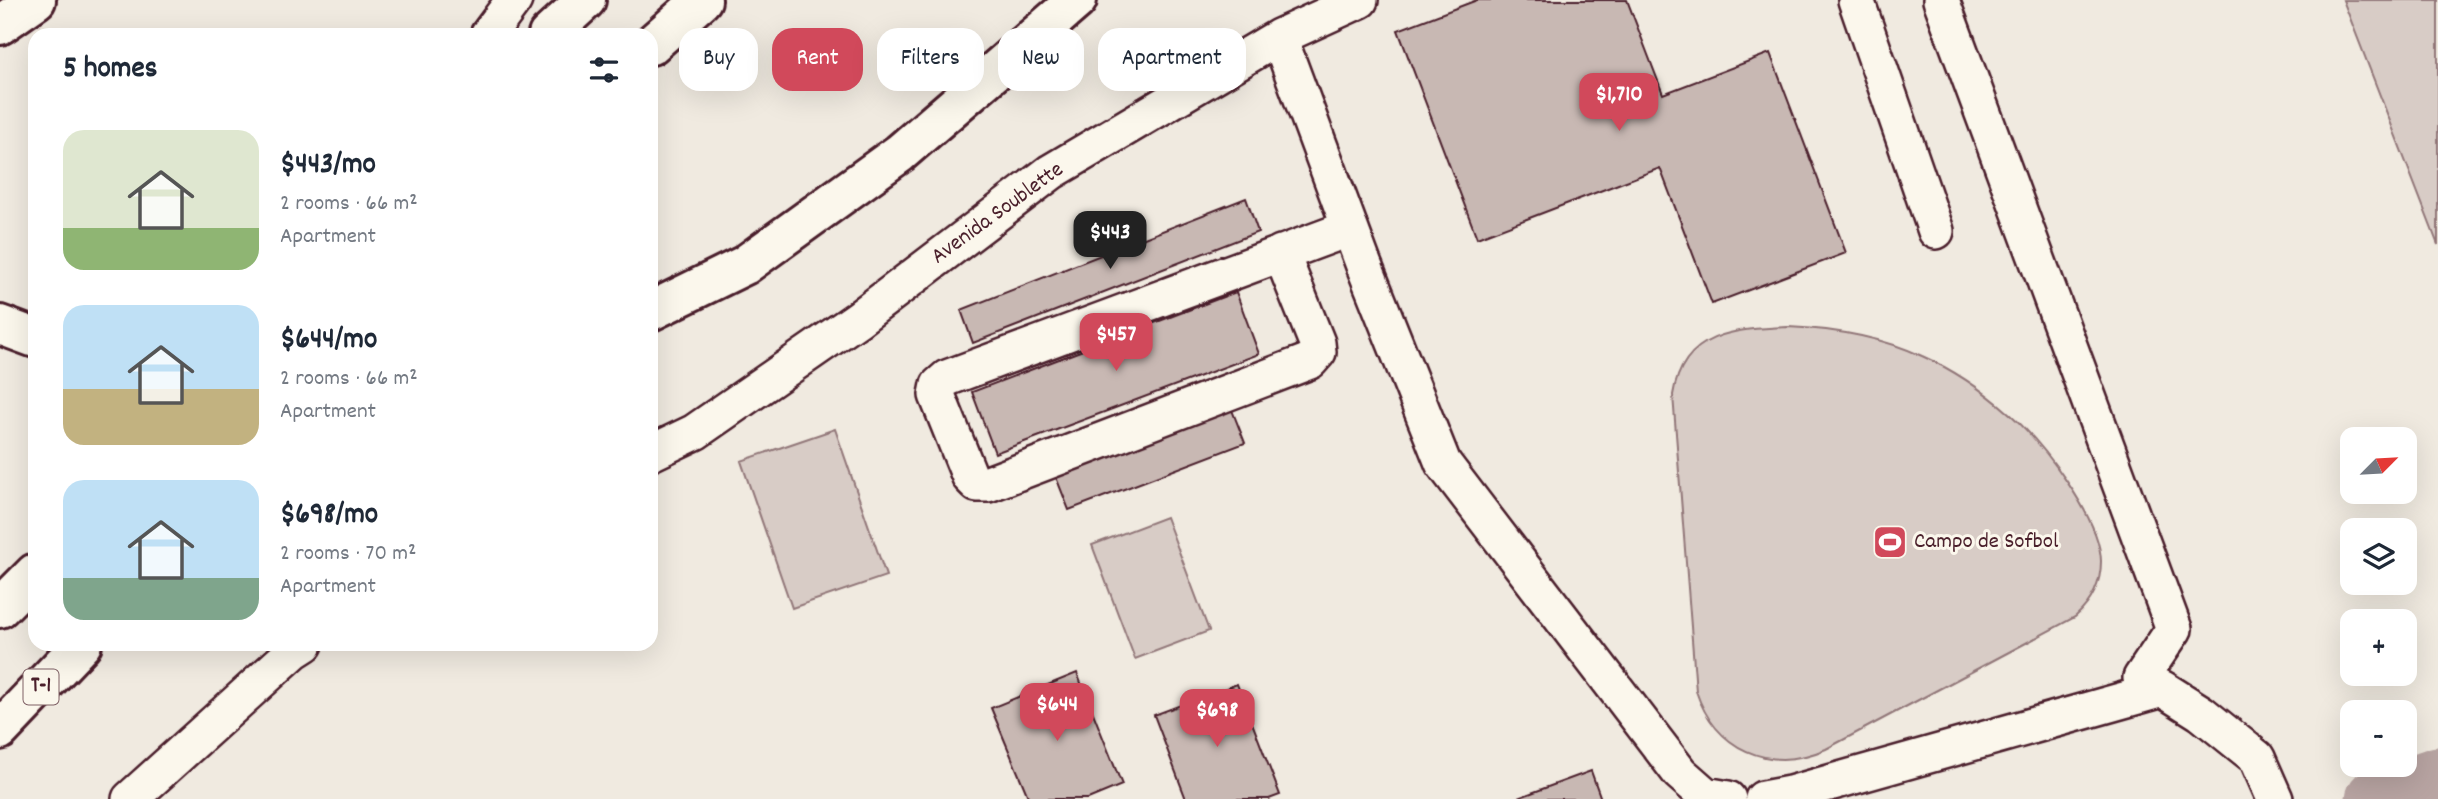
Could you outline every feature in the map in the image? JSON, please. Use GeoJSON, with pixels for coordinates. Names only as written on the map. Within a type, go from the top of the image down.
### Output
{"type":"FeatureCollection","features":[{"type":"Feature","properties":{"kind":"highway"},"geometry":{"type":"LineString","coordinates":[[0,25],[36,0]]}},
{"type":"Feature","properties":{"kind":"highway"},"geometry":{"type":"LineString","coordinates":[[556,28],[586,0]]}},
{"type":"Feature","properties":{"kind":"highway"},"geometry":{"type":"LineString","coordinates":[[658,40],[702,0]]}},
{"type":"Feature","properties":{"kind":"highway"},"geometry":{"type":"LineString","coordinates":[[658,308],[745,265],[900,153],[1077,0]]}},
{"type":"Feature","properties":{"kind":"highway"},"geometry":{"type":"LineString","coordinates":[[0,325],[28,335]]}},
{"type":"Feature","properties":{"kind":"highway"},"geometry":{"type":"LineString","coordinates":[[0,608],[28,580]]}},
{"type":"Feature","properties":{"kind":"highway","name":"T-1"},"geometry":{"type":"LineString","coordinates":[[0,730],[75,651]]}},
{"type":"Feature","properties":{"kind":"lane"},"geometry":{"type":"LineString","coordinates":[[493,28],[514,0]]}},
{"type":"Feature","properties":{"kind":"lane","name":"Avenida Soublette"},"geometry":{"type":"LineString","coordinates":[[658,450],[695,432],[858,319],[1051,172],[1279,37],[1360,0]]}},
{"type":"Feature","properties":{"kind":"lane"},"geometry":{"type":"LineString","coordinates":[[1856,0],[1936,231]]}},
{"type":"Feature","properties":{"kind":"lane"},"geometry":{"type":"LineString","coordinates":[[1941,0],[2174,629],[2141,678],[2201,712],[2257,758],[2275,799]]}},
{"type":"Feature","properties":{"kind":"lane"},"geometry":{"type":"LineString","coordinates":[[1279,37],[1350,228],[1443,463],[1680,772],[1705,795],[1728,799]]}},
{"type":"Feature","properties":{"kind":"lane"},"geometry":{"type":"LineString","coordinates":[[1281,253],[1317,343],[1318,352],[1310,361],[988,484],[977,484],[970,477],[937,395],[939,385],[947,378],[1281,253],[1350,228]]}},
{"type":"Feature","properties":{"kind":"lane"},"geometry":{"type":"LineString","coordinates":[[130,799],[294,651]]}},
{"type":"Feature","properties":{"kind":"lane"},"geometry":{"type":"LineString","coordinates":[[1763,799],[1790,794],[2163,689]]}},
{"type":"Feature","properties":{"kind":"shaded area"},"geometry":{"type":"Polygon","coordinates":[[[2343,0],[2438,0],[2438,245],[2343,0]]]}},
{"type":"Feature","properties":{"kind":"shaded area","name":"Campo de Sofbol"},"geometry":{"type":"Polygon","coordinates":[[[1788,327],[1839,332],[1889,343],[1934,362],[1979,389],[2023,427],[2053,462],[2091,524],[2101,561],[2094,592],[2075,617],[1826,749],[1784,759],[1747,751],[1730,741],[1716,728],[1696,691],[1673,395],[1679,374],[1688,358],[1700,346],[1731,333],[1788,327]]]}},
{"type":"Feature","properties":{"kind":"shaded area"},"geometry":{"type":"Polygon","coordinates":[[[835,429],[886,576],[792,608],[741,461],[835,429]]]}},
{"type":"Feature","properties":{"kind":"shaded area"},"geometry":{"type":"Polygon","coordinates":[[[1166,517],[1209,631],[1135,659],[1092,545],[1166,517]]]}},
{"type":"Feature","properties":{"kind":"building"},"geometry":{"type":"Polygon","coordinates":[[[1477,0],[1627,0],[1663,94],[1770,53],[1846,253],[1712,304],[1660,168],[1477,238],[1398,30],[1477,0]]]}},
{"type":"Feature","properties":{"kind":"building"},"geometry":{"type":"Polygon","coordinates":[[[1246,198],[1258,232],[973,343],[961,310],[1246,198]]]}},
{"type":"Feature","properties":{"kind":"building"},"geometry":{"type":"Polygon","coordinates":[[[1236,292],[1259,354],[995,453],[972,392],[1236,292]]]}},
{"type":"Feature","properties":{"kind":"building"},"geometry":{"type":"Polygon","coordinates":[[[1232,410],[1245,443],[1069,510],[1056,477],[1232,410]]]}},
{"type":"Feature","properties":{"kind":"building"},"geometry":{"type":"Polygon","coordinates":[[[1077,673],[1122,785],[1088,799],[1029,799],[991,708],[1077,673]]]}},
{"type":"Feature","properties":{"kind":"building"},"geometry":{"type":"Polygon","coordinates":[[[1237,684],[1280,795],[1269,799],[1186,799],[1154,715],[1237,684]]]}},
{"type":"Feature","properties":{"kind":"building"},"geometry":{"type":"Polygon","coordinates":[[[1591,771],[1601,799],[1515,799],[1591,771]]]}},
{"type":"Feature","properties":{"kind":"waterway"},"geometry":{"type":"LineString","coordinates":[[2377,799],[2438,778]]}},
{"type":"Feature","properties":{"kind":"place","name":"Campo de Sofbol"},"geometry":{"type":"Point","coordinates":[1890,542]}}]}
